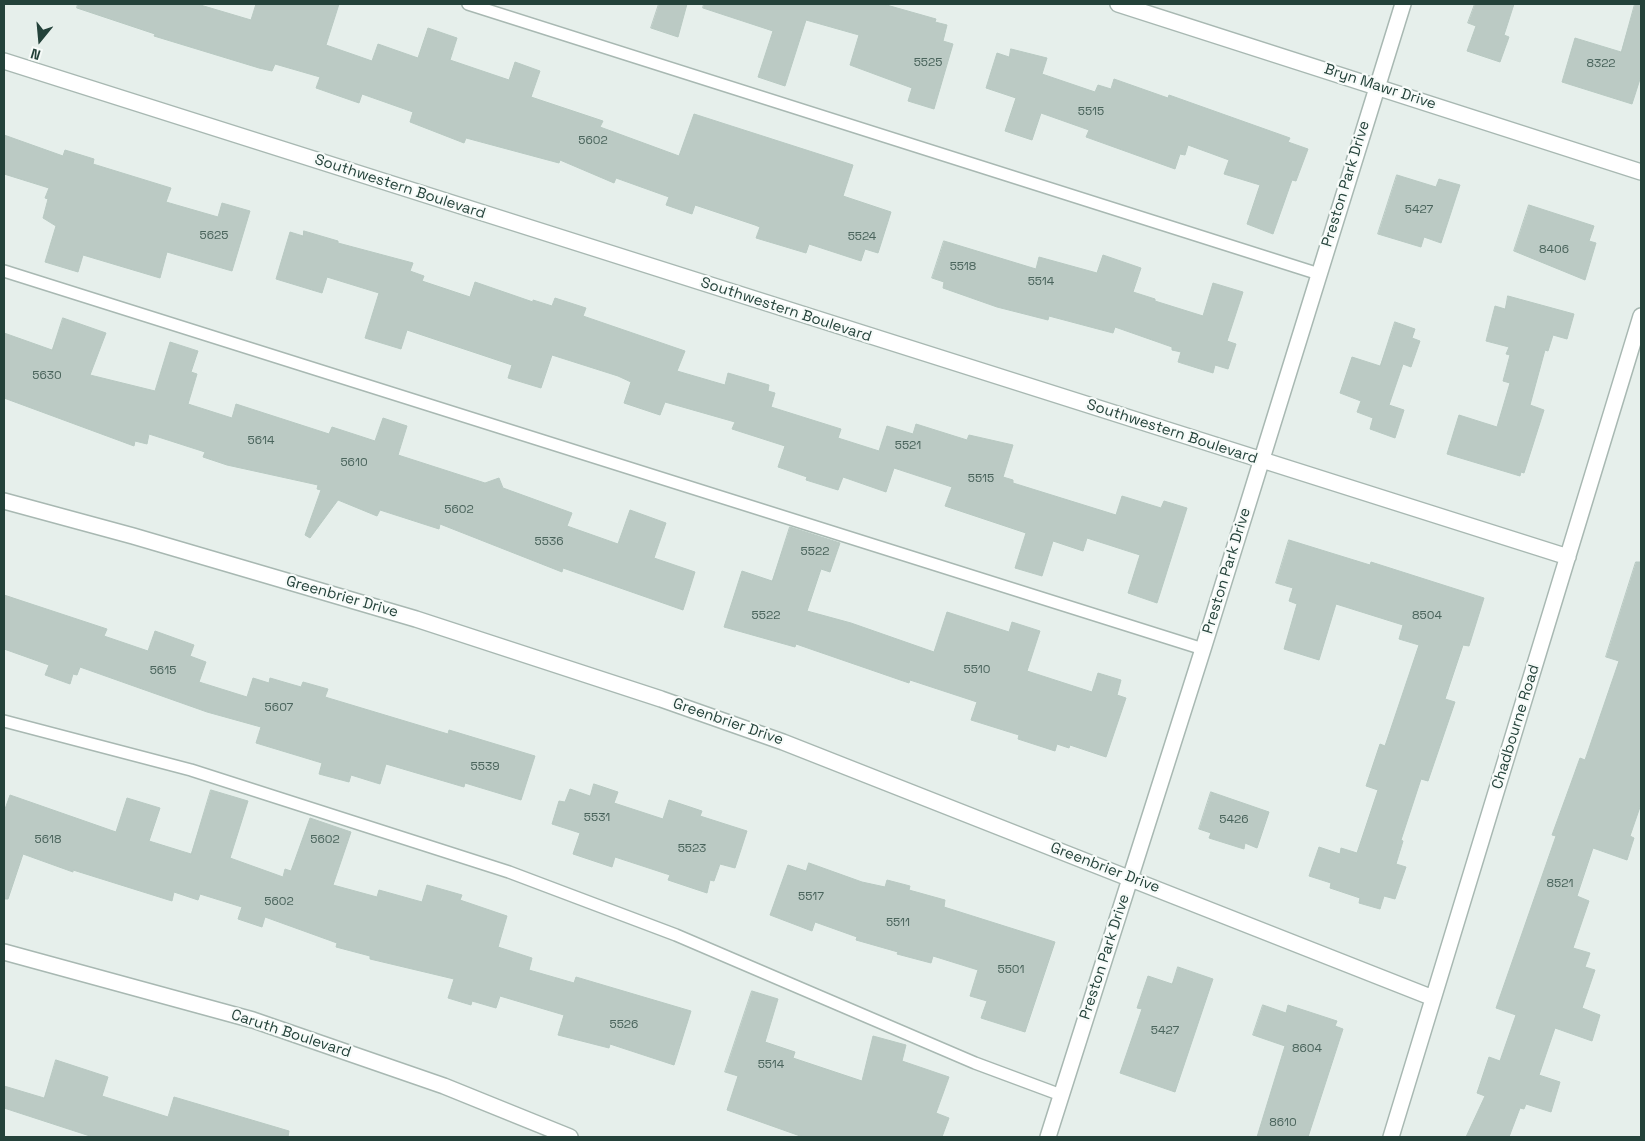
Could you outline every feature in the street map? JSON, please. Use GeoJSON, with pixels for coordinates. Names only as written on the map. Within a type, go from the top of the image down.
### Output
{"type":"FeatureCollection","features":[{"type":"Feature","properties":{"kind":"street","name":"Bryn Mawr Drive"},"geometry":{"type":"LineString","coordinates":[[1118,4],[1641,172]]}},
{"type":"Feature","properties":{"kind":"street","name":"Preston Park Drive"},"geometry":{"type":"LineString","coordinates":[[1048,1137],[1203,649],[1402,4]]}},
{"type":"Feature","properties":{"kind":"street","name":"Southwestern Boulevard"},"geometry":{"type":"LineString","coordinates":[[4,61],[1568,557]]}},
{"type":"Feature","properties":{"kind":"street","name":"Chadbourne Road"},"geometry":{"type":"LineString","coordinates":[[1391,1137],[1641,316]]}},
{"type":"Feature","properties":{"kind":"street","name":"Greenbrier Drive"},"geometry":{"type":"LineString","coordinates":[[4,501],[133,536],[416,618],[661,699],[784,742],[1433,998]]}},
{"type":"Feature","properties":{"kind":"street","name":"Caruth Boulevard"},"geometry":{"type":"LineString","coordinates":[[4,952],[253,1020],[444,1086],[570,1137]]}},
{"type":"Feature","properties":{"kind":"lane"},"geometry":{"type":"LineString","coordinates":[[468,4],[1318,274]]}},
{"type":"Feature","properties":{"kind":"lane"},"geometry":{"type":"LineString","coordinates":[[4,271],[1203,649]]}},
{"type":"Feature","properties":{"kind":"lane"},"geometry":{"type":"LineString","coordinates":[[4,721],[191,770],[509,872],[676,935],[975,1063],[1061,1095]]}},
{"type":"Feature","properties":{"kind":"building"},"geometry":{"type":"Polygon","coordinates":[[[78,4],[197,4],[251,20],[256,4],[339,4],[326,45],[372,61],[378,44],[418,58],[428,28],[457,38],[450,60],[509,80],[515,62],[540,71],[531,97],[603,121],[600,127],[679,156],[694,114],[853,165],[843,196],[891,212],[878,253],[865,249],[861,261],[809,244],[806,253],[756,238],[760,227],[755,225],[695,205],[692,214],[666,205],[669,197],[616,178],[614,183],[560,160],[559,163],[466,138],[464,143],[410,122],[413,112],[362,94],[359,103],[316,88],[320,77],[275,64],[272,71],[259,68],[154,36],[155,34],[77,8],[78,4]]]}},
{"type":"Feature","properties":{"kind":"building"},"geometry":{"type":"Polygon","coordinates":[[[659,4],[687,4],[678,37],[651,28],[659,4]]]}},
{"type":"Feature","properties":{"kind":"building"},"geometry":{"type":"Polygon","coordinates":[[[704,4],[883,4],[936,19],[935,22],[947,25],[943,41],[953,44],[934,109],[908,101],[912,88],[850,65],[859,35],[806,20],[785,86],[758,77],[773,31],[703,8],[704,4]]]}},
{"type":"Feature","properties":{"kind":"building"},"geometry":{"type":"Polygon","coordinates":[[[1475,4],[1514,4],[1504,35],[1509,37],[1500,62],[1467,51],[1476,26],[1468,23],[1475,4]]]}},
{"type":"Feature","properties":{"kind":"building"},"geometry":{"type":"Polygon","coordinates":[[[1635,4],[1641,4],[1641,76],[1632,104],[1562,82],[1575,38],[1621,52],[1635,4]]]}},
{"type":"Feature","properties":{"kind":"building"},"geometry":{"type":"Polygon","coordinates":[[[1011,49],[1047,58],[1042,74],[1095,92],[1098,85],[1111,89],[1114,79],[1168,98],[1169,95],[1290,138],[1288,142],[1308,149],[1296,181],[1292,180],[1273,234],[1247,224],[1260,185],[1224,174],[1229,160],[1188,145],[1185,155],[1180,154],[1175,169],[1086,137],[1089,130],[1041,113],[1032,140],[1005,131],[1016,98],[986,88],[997,53],[1009,57],[1011,49]]]}},
{"type":"Feature","properties":{"kind":"building"},"geometry":{"type":"Polygon","coordinates":[[[4,135],[63,156],[65,150],[94,159],[93,164],[171,188],[166,202],[218,217],[222,203],[250,211],[232,271],[167,252],[160,278],[83,255],[78,272],[45,262],[56,226],[43,218],[48,199],[45,198],[49,188],[4,174],[4,135]]]}},
{"type":"Feature","properties":{"kind":"building"},"geometry":{"type":"Polygon","coordinates":[[[1397,175],[1436,187],[1439,179],[1460,185],[1441,243],[1424,237],[1421,247],[1378,234],[1397,175]]]}},
{"type":"Feature","properties":{"kind":"building"},"geometry":{"type":"Polygon","coordinates":[[[1529,205],[1594,226],[1589,241],[1596,243],[1585,280],[1514,251],[1529,205]]]}},
{"type":"Feature","properties":{"kind":"building"},"geometry":{"type":"Polygon","coordinates":[[[304,231],[338,241],[338,243],[413,263],[410,271],[424,276],[422,281],[470,297],[475,282],[533,302],[533,300],[552,306],[555,298],[586,308],[583,316],[685,351],[677,371],[725,385],[728,373],[769,385],[768,391],[775,393],[771,407],[841,429],[838,438],[879,451],[887,426],[913,434],[916,424],[967,440],[969,435],[1013,445],[1003,477],[1013,480],[1013,483],[1116,515],[1122,496],[1161,508],[1164,501],[1187,508],[1157,603],[1128,593],[1140,555],[1087,538],[1083,551],[1053,541],[1042,576],[1015,568],[1026,533],[945,506],[952,487],[894,468],[886,492],[843,477],[838,490],[806,480],[807,477],[778,467],[785,446],[732,429],[735,422],[665,402],[660,415],[624,403],[631,382],[618,376],[552,355],[541,388],[508,378],[512,365],[407,330],[401,349],[365,338],[379,293],[327,277],[322,293],[276,279],[290,232],[303,236],[304,231]]]}},
{"type":"Feature","properties":{"kind":"building"},"geometry":{"type":"Polygon","coordinates":[[[944,241],[1036,269],[1039,257],[1097,273],[1103,255],[1141,268],[1133,292],[1203,316],[1213,283],[1243,292],[1227,341],[1236,344],[1228,369],[1215,365],[1213,373],[1178,362],[1181,352],[1172,350],[1172,347],[1115,327],[1113,333],[1049,316],[1048,320],[997,307],[943,288],[944,282],[932,278],[944,241]]]}},
{"type":"Feature","properties":{"kind":"building"},"geometry":{"type":"Polygon","coordinates":[[[1508,296],[1574,314],[1567,339],[1553,335],[1548,351],[1545,350],[1530,405],[1544,410],[1524,473],[1521,472],[1520,476],[1447,454],[1459,415],[1497,427],[1510,383],[1503,381],[1510,355],[1506,354],[1509,347],[1486,341],[1495,306],[1505,309],[1508,296]]]}},
{"type":"Feature","properties":{"kind":"building"},"geometry":{"type":"Polygon","coordinates":[[[63,318],[106,333],[90,375],[155,391],[170,342],[198,351],[191,372],[197,374],[188,404],[232,418],[236,404],[329,434],[332,427],[375,441],[383,418],[407,426],[398,455],[485,483],[499,478],[503,488],[572,513],[567,526],[618,544],[630,510],[666,523],[654,558],[695,572],[683,610],[563,568],[562,572],[440,524],[439,529],[380,510],[377,516],[338,500],[310,538],[305,535],[321,490],[317,489],[318,485],[227,465],[203,457],[205,452],[149,434],[147,444],[135,441],[134,446],[4,398],[4,333],[52,350],[63,318]]]}},
{"type":"Feature","properties":{"kind":"building"},"geometry":{"type":"Polygon","coordinates":[[[1395,322],[1415,329],[1412,338],[1420,341],[1411,367],[1403,364],[1389,405],[1404,410],[1395,438],[1370,429],[1373,418],[1357,412],[1361,401],[1340,393],[1352,357],[1380,366],[1395,322]]]}},
{"type":"Feature","properties":{"kind":"building"},"geometry":{"type":"Polygon","coordinates":[[[790,527],[840,543],[830,572],[821,569],[807,611],[851,623],[934,652],[947,612],[1009,632],[1012,622],[1040,631],[1027,671],[1092,692],[1098,673],[1121,680],[1117,695],[1126,698],[1106,757],[1070,745],[1069,748],[1057,744],[1055,751],[1018,739],[1019,735],[971,720],[977,702],[910,680],[909,683],[796,644],[795,647],[724,627],[742,571],[772,581],[790,527]]]}},
{"type":"Feature","properties":{"kind":"building"},"geometry":{"type":"Polygon","coordinates":[[[1289,540],[1370,565],[1371,562],[1484,598],[1469,646],[1463,645],[1445,699],[1455,702],[1428,781],[1421,779],[1401,840],[1403,841],[1396,864],[1406,867],[1395,899],[1384,896],[1380,909],[1359,903],[1360,898],[1330,888],[1331,883],[1309,876],[1319,847],[1340,854],[1341,848],[1357,853],[1378,790],[1366,786],[1380,744],[1385,746],[1419,645],[1399,639],[1403,625],[1336,604],[1319,660],[1284,649],[1297,604],[1289,601],[1293,588],[1276,583],[1289,540]]]}},
{"type":"Feature","properties":{"kind":"building"},"geometry":{"type":"Polygon","coordinates":[[[1636,562],[1641,562],[1641,804],[1630,836],[1634,838],[1627,860],[1593,848],[1577,896],[1589,901],[1573,948],[1590,953],[1585,967],[1595,970],[1582,1008],[1600,1015],[1592,1041],[1555,1028],[1539,1075],[1560,1082],[1551,1112],[1526,1104],[1524,1109],[1520,1108],[1509,1137],[1466,1137],[1485,1096],[1477,1093],[1489,1057],[1500,1061],[1516,1015],[1496,1008],[1556,836],[1552,835],[1580,758],[1585,760],[1619,661],[1606,657],[1636,562]]]}},
{"type":"Feature","properties":{"kind":"building"},"geometry":{"type":"Polygon","coordinates":[[[4,595],[107,629],[104,636],[148,651],[155,631],[194,645],[190,656],[206,662],[199,682],[247,697],[253,678],[269,683],[270,678],[301,687],[303,682],[328,689],[325,697],[448,734],[449,730],[535,756],[521,800],[465,783],[464,787],[386,764],[380,784],[351,775],[349,782],[319,774],[322,763],[256,743],[261,727],[207,712],[80,667],[77,675],[73,674],[70,684],[45,675],[49,665],[4,649],[4,595]]]}},
{"type":"Feature","properties":{"kind":"building"},"geometry":{"type":"Polygon","coordinates":[[[594,784],[618,792],[614,803],[663,819],[669,800],[702,811],[700,816],[747,831],[735,868],[720,864],[714,881],[710,880],[707,893],[668,880],[670,875],[615,857],[612,867],[573,854],[580,833],[552,824],[559,801],[565,802],[570,789],[590,796],[594,784]]]}},
{"type":"Feature","properties":{"kind":"building"},"geometry":{"type":"Polygon","coordinates":[[[211,790],[248,801],[230,858],[283,877],[285,869],[291,871],[310,818],[351,832],[333,885],[377,897],[379,890],[422,902],[427,885],[462,895],[460,900],[507,916],[498,947],[532,958],[529,970],[574,983],[576,977],[691,1011],[674,1065],[610,1044],[609,1048],[558,1035],[564,1015],[500,996],[496,1008],[472,1001],[471,1005],[448,998],[454,979],[370,959],[370,956],[336,947],[337,943],[265,917],[262,927],[238,919],[242,907],[200,894],[198,900],[174,892],[172,901],[73,870],[73,872],[23,854],[8,899],[4,899],[4,812],[10,795],[116,832],[127,798],[160,808],[149,841],[191,854],[211,790]]]}},
{"type":"Feature","properties":{"kind":"building"},"geometry":{"type":"Polygon","coordinates":[[[1211,792],[1269,812],[1257,848],[1245,843],[1244,849],[1209,838],[1211,833],[1199,829],[1211,792]]]}},
{"type":"Feature","properties":{"kind":"building"},"geometry":{"type":"Polygon","coordinates":[[[809,863],[862,882],[885,887],[887,880],[910,886],[909,890],[945,900],[944,907],[1055,942],[1025,1032],[981,1018],[987,1001],[970,996],[978,970],[933,956],[931,963],[856,940],[857,937],[815,922],[812,931],[770,915],[788,865],[806,871],[809,863]]]}},
{"type":"Feature","properties":{"kind":"building"},"geometry":{"type":"Polygon","coordinates":[[[1178,967],[1213,979],[1175,1092],[1120,1073],[1142,1009],[1137,1008],[1148,976],[1172,984],[1178,967]]]}},
{"type":"Feature","properties":{"kind":"building"},"geometry":{"type":"Polygon","coordinates":[[[752,991],[778,999],[765,1042],[795,1052],[793,1058],[862,1081],[873,1036],[906,1045],[902,1061],[949,1077],[936,1113],[949,1118],[942,1137],[803,1137],[727,1110],[738,1076],[725,1072],[752,991]]]}},
{"type":"Feature","properties":{"kind":"building"},"geometry":{"type":"Polygon","coordinates":[[[1263,1005],[1286,1013],[1288,1005],[1337,1021],[1335,1026],[1343,1029],[1308,1137],[1257,1137],[1285,1046],[1253,1035],[1263,1005]]]}},
{"type":"Feature","properties":{"kind":"building"},"geometry":{"type":"Polygon","coordinates":[[[56,1060],[108,1077],[102,1096],[168,1117],[174,1097],[289,1131],[288,1137],[93,1137],[4,1108],[4,1086],[44,1098],[56,1060]]]}}]}
